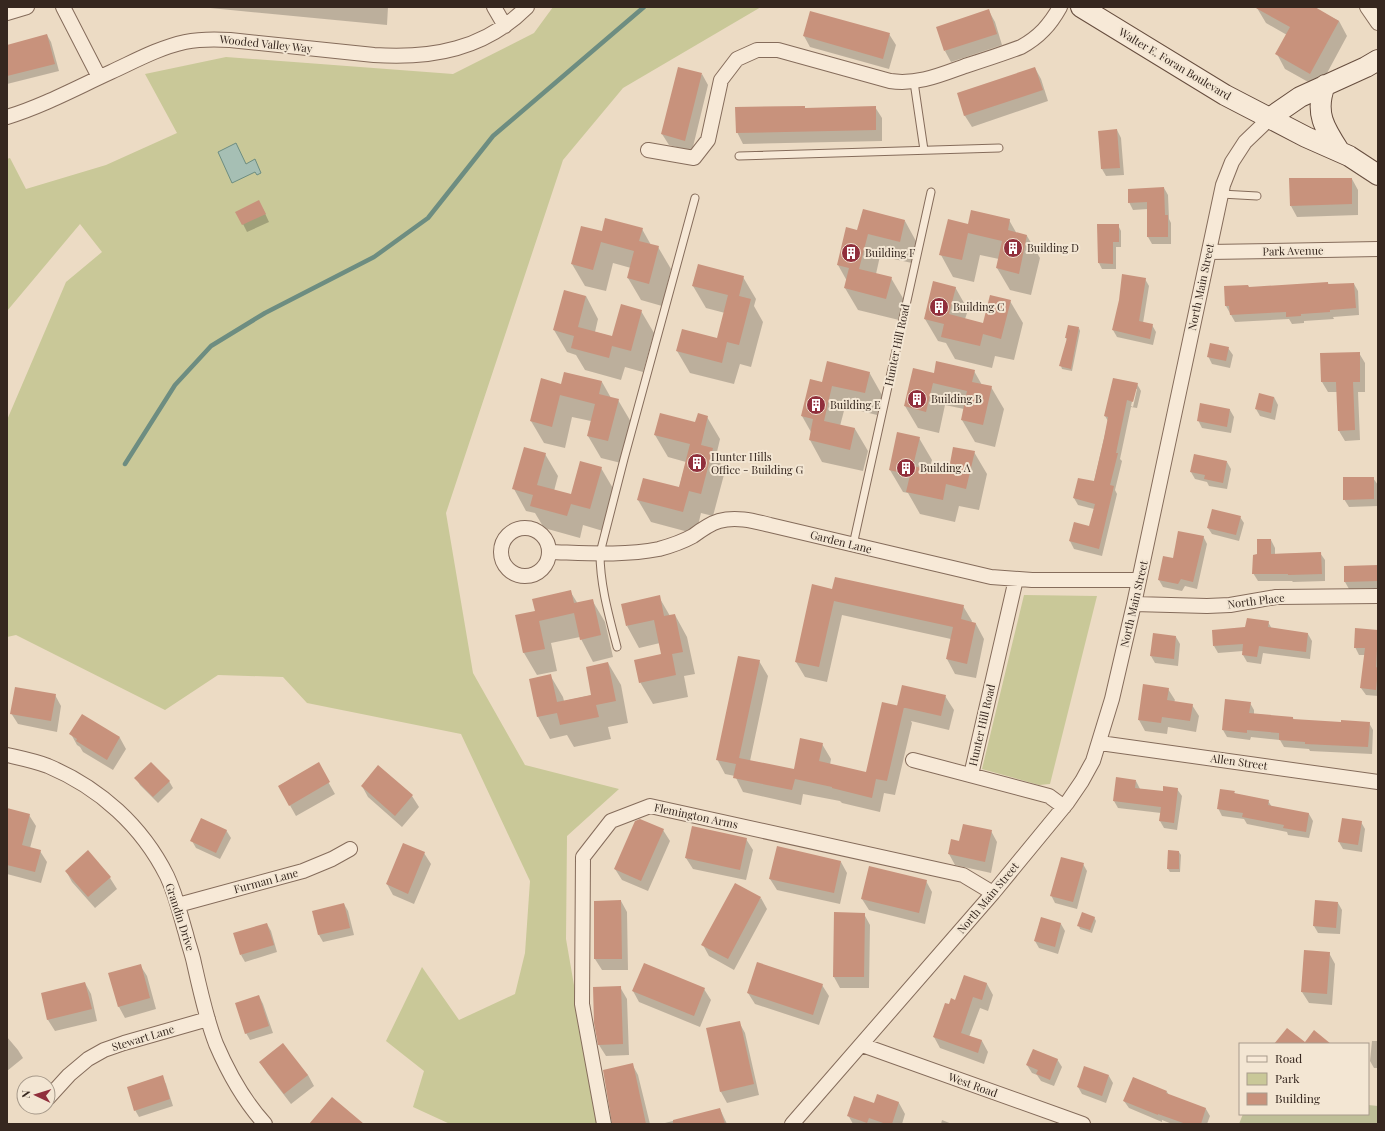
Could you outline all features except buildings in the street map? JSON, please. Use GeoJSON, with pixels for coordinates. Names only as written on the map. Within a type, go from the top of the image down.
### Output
{"type":"FeatureCollection","features":[{"type":"Feature","properties":{"kind":"street"},"geometry":{"type":"LineString","coordinates":[[7,12],[27,7]]}},
{"type":"Feature","properties":{"kind":"street"},"geometry":{"type":"LineString","coordinates":[[63,7],[99,77]]}},
{"type":"Feature","properties":{"kind":"street"},"geometry":{"type":"LineString","coordinates":[[494,7],[505,26]]}},
{"type":"Feature","properties":{"kind":"street","name":"Wooded Valley Way"},"geometry":{"type":"LineString","coordinates":[[7,117],[53,100],[99,77],[168,47],[198,40],[230,40],[390,56],[422,56],[453,50],[469,45],[505,26],[527,7]]}},
{"type":"Feature","properties":{"kind":"street"},"geometry":{"type":"LineString","coordinates":[[648,150],[694,158],[708,140],[721,80],[736,59],[757,50],[778,50],[890,82],[914,82],[934,77],[1021,47],[1044,31],[1060,7]]}},
{"type":"Feature","properties":{"kind":"street","name":"Walter E. Foran Boulevard"},"geometry":{"type":"LineString","coordinates":[[1081,7],[1225,95],[1271,117]]}},
{"type":"Feature","properties":{"kind":"street"},"geometry":{"type":"LineString","coordinates":[[1366,7],[1378,23]]}},
{"type":"Feature","properties":{"kind":"street","name":"North Main Street"},"geometry":{"type":"LineString","coordinates":[[792,1124],[993,893],[1064,807],[1090,768],[1100,743],[1112,699],[1134,604],[1223,185],[1232,162],[1245,142],[1271,117],[1300,97],[1378,60]]}},
{"type":"Feature","properties":{"kind":"street"},"geometry":{"type":"LineString","coordinates":[[1325,85],[1319,102],[1321,117],[1327,132],[1340,152]]}},
{"type":"Feature","properties":{"kind":"street"},"geometry":{"type":"LineString","coordinates":[[1271,117],[1306,136],[1349,156],[1378,175]]}},
{"type":"Feature","properties":{"kind":"street","name":"Park Avenue"},"geometry":{"type":"LineString","coordinates":[[1209,252],[1378,249]]}},
{"type":"Feature","properties":{"kind":"street","name":"Garden Lane"},"geometry":{"type":"LineString","coordinates":[[549,552],[642,552],[659,549],[675,544],[706,526],[720,520],[734,519],[750,520],[991,577],[1016,579],[1139,580]]}},
{"type":"Feature","properties":{"kind":"street","name":"Hunter Hill Road"},"geometry":{"type":"LineString","coordinates":[[1016,579],[971,775],[1049,796],[1064,807]]}},
{"type":"Feature","properties":{"kind":"street","name":"North Place"},"geometry":{"type":"LineString","coordinates":[[1134,604],[1207,606],[1230,605],[1276,597],[1378,596]]}},
{"type":"Feature","properties":{"kind":"street","name":"Allen Street"},"geometry":{"type":"LineString","coordinates":[[1100,743],[1378,782]]}},
{"type":"Feature","properties":{"kind":"street","name":"Grandin Drive"},"geometry":{"type":"LineString","coordinates":[[7,755],[46,766],[71,777],[94,792],[117,809],[135,828],[152,850],[167,877],[178,905],[216,1044],[238,1086],[255,1113],[265,1124]]}},
{"type":"Feature","properties":{"kind":"street"},"geometry":{"type":"LineString","coordinates":[[913,760],[971,775]]}},
{"type":"Feature","properties":{"kind":"street","name":"Flemington Arms"},"geometry":{"type":"LineString","coordinates":[[604,1124],[582,1004],[583,857],[611,821],[650,806],[963,875],[993,893]]}},
{"type":"Feature","properties":{"kind":"street","name":"Furman Lane"},"geometry":{"type":"LineString","coordinates":[[178,905],[303,871],[332,859],[350,849]]}},
{"type":"Feature","properties":{"kind":"street","name":"Stewart Lane"},"geometry":{"type":"LineString","coordinates":[[56,1090],[84,1063],[104,1050],[124,1042],[208,1019]]}},
{"type":"Feature","properties":{"kind":"street","name":"West Road"},"geometry":{"type":"LineString","coordinates":[[862,1045],[1083,1124]]}},
{"type":"Feature","properties":{"kind":"lane"},"geometry":{"type":"LineString","coordinates":[[914,82],[924,150]]}},
{"type":"Feature","properties":{"kind":"lane"},"geometry":{"type":"LineString","coordinates":[[739,156],[1000,148]]}},
{"type":"Feature","properties":{"kind":"lane","name":"Hunter Hill Road"},"geometry":{"type":"LineString","coordinates":[[853,545],[931,192]]}},
{"type":"Feature","properties":{"kind":"lane"},"geometry":{"type":"LineString","coordinates":[[1221,194],[1257,196]]}},
{"type":"Feature","properties":{"kind":"lane"},"geometry":{"type":"LineString","coordinates":[[617,647],[602,584],[600,553],[695,198]]}},
{"type":"Feature","properties":{"kind":"green space"},"geometry":{"type":"Polygon","coordinates":[[[553,7],[761,7],[623,88],[563,160],[446,513],[473,673],[525,765],[619,789],[567,836],[566,939],[598,1124],[450,1124],[413,1107],[424,1071],[386,1041],[422,967],[459,1020],[515,994],[525,953],[530,881],[461,734],[307,703],[283,677],[218,675],[165,710],[16,635],[7,637],[7,420],[66,282],[102,252],[80,224],[7,311],[7,159],[10,158],[26,189],[106,165],[177,133],[145,74],[226,57],[453,74],[534,33],[553,7]]]}},
{"type":"Feature","properties":{"kind":"green space"},"geometry":{"type":"Polygon","coordinates":[[[1024,595],[1097,596],[1050,784],[1039,785],[982,769],[1024,595]]]}},
{"type":"Feature","properties":{"kind":"green space"},"geometry":{"type":"Polygon","coordinates":[[[1369,1105],[1378,1106],[1378,1124],[1239,1124],[1243,1115],[1369,1115],[1369,1105]]]}},
{"type":"Feature","properties":{"kind":"shaded area"},"geometry":{"type":"Polygon","coordinates":[[[236,143],[246,164],[255,159],[261,173],[257,175],[255,172],[232,183],[218,152],[236,143]]]}},
{"type":"Feature","properties":{"kind":"waterway"},"geometry":{"type":"LineString","coordinates":[[125,464],[175,385],[211,346],[265,313],[374,257],[428,218],[493,136],[644,7]]}},
{"type":"Feature","properties":{"kind":"place","name":"Building D"},"geometry":{"type":"Point","coordinates":[1013,248]}},
{"type":"Feature","properties":{"kind":"place","name":"Building F"},"geometry":{"type":"Point","coordinates":[851,253]}},
{"type":"Feature","properties":{"kind":"place","name":"Building C"},"geometry":{"type":"Point","coordinates":[939,307]}},
{"type":"Feature","properties":{"kind":"place","name":"Building B"},"geometry":{"type":"Point","coordinates":[917,399]}},
{"type":"Feature","properties":{"kind":"place","name":"Building E"},"geometry":{"type":"Point","coordinates":[816,405]}},
{"type":"Feature","properties":{"kind":"place","name":"Hunter Hills Office - Building G"},"geometry":{"type":"Point","coordinates":[697,463]}},
{"type":"Feature","properties":{"kind":"place","name":"Building A"},"geometry":{"type":"Point","coordinates":[906,468]}}]}
